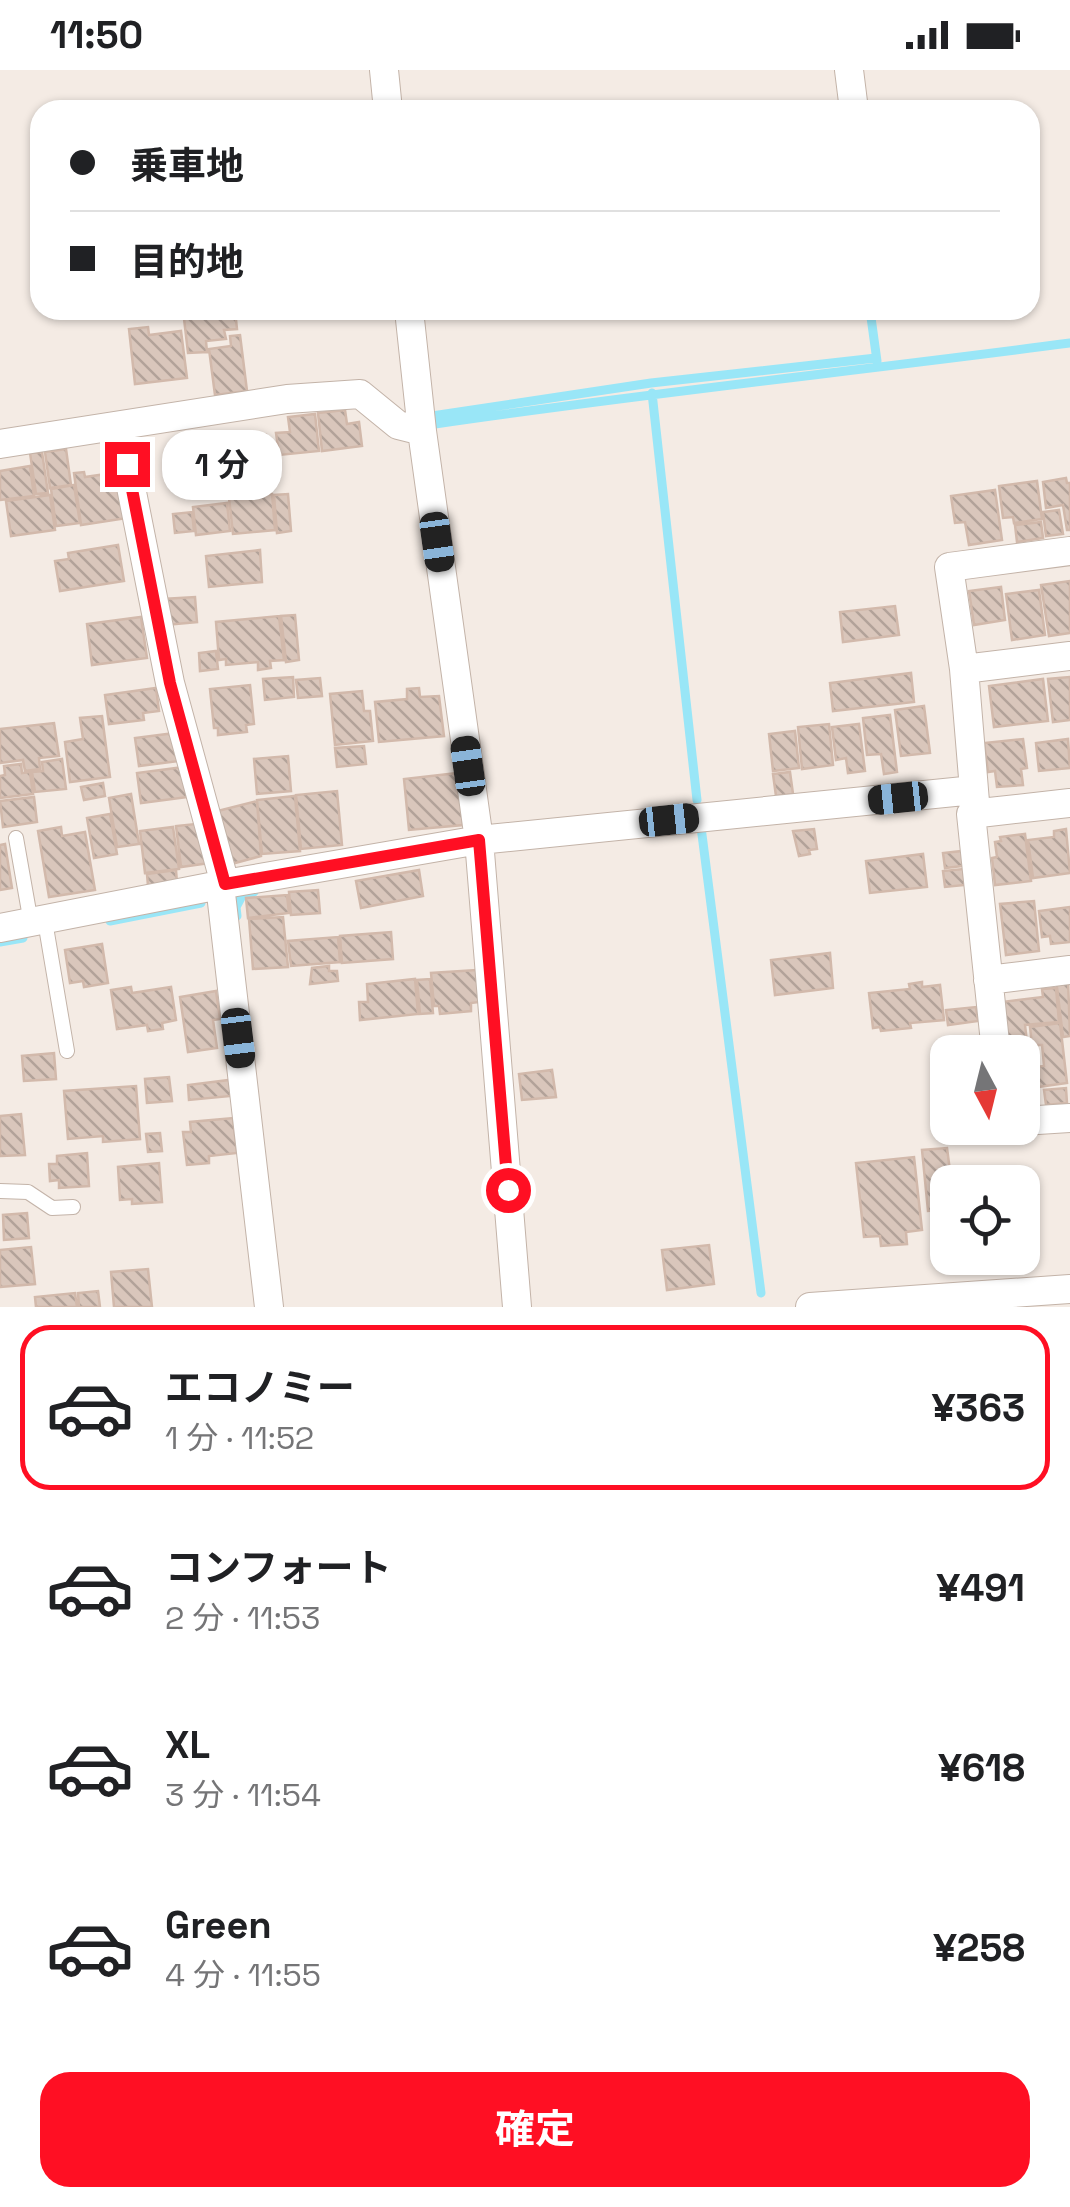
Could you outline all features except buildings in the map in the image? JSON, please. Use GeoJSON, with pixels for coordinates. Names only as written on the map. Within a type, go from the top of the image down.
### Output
{"type":"FeatureCollection","features":[{"type":"Feature","properties":{"kind":"street"},"geometry":{"type":"LineString","coordinates":[[384,70],[387,100]]}},
{"type":"Feature","properties":{"kind":"street"},"geometry":{"type":"LineString","coordinates":[[849,70],[853,100]]}},
{"type":"Feature","properties":{"kind":"street"},"geometry":{"type":"LineString","coordinates":[[410,320],[479,840],[517,1307]]}},
{"type":"Feature","properties":{"kind":"street"},"geometry":{"type":"LineString","coordinates":[[0,444],[287,399],[360,394],[398,425],[422,431]]}},
{"type":"Feature","properties":{"kind":"street"},"geometry":{"type":"LineString","coordinates":[[119,427],[170,683],[222,884],[269,1307]]}},
{"type":"Feature","properties":{"kind":"street"},"geometry":{"type":"LineString","coordinates":[[994,1035],[970,814],[975,802],[964,669],[949,567],[1070,551]]}},
{"type":"Feature","properties":{"kind":"street"},"geometry":{"type":"LineString","coordinates":[[964,669],[1070,656]]}},
{"type":"Feature","properties":{"kind":"street"},"geometry":{"type":"LineString","coordinates":[[0,928],[222,884],[479,840],[975,802],[1070,803]]}},
{"type":"Feature","properties":{"kind":"street"},"geometry":{"type":"LineString","coordinates":[[988,980],[1070,970]]}},
{"type":"Feature","properties":{"kind":"street"},"geometry":{"type":"LineString","coordinates":[[1040,1120],[1070,1118]]}},
{"type":"Feature","properties":{"kind":"street"},"geometry":{"type":"LineString","coordinates":[[810,1307],[1070,1289]]}},
{"type":"Feature","properties":{"kind":"lane"},"geometry":{"type":"LineString","coordinates":[[16,838],[67,1052]]}},
{"type":"Feature","properties":{"kind":"lane"},"geometry":{"type":"LineString","coordinates":[[0,1191],[28,1192],[52,1208],[74,1207]]}},
{"type":"Feature","properties":{"kind":"waterway"},"geometry":{"type":"LineString","coordinates":[[871,320],[877,361]]}},
{"type":"Feature","properties":{"kind":"waterway"},"geometry":{"type":"LineString","coordinates":[[435,424],[1070,343]]}},
{"type":"Feature","properties":{"kind":"waterway"},"geometry":{"type":"LineString","coordinates":[[432,416],[651,383],[876,358]]}},
{"type":"Feature","properties":{"kind":"waterway"},"geometry":{"type":"LineString","coordinates":[[652,393],[697,800]]}},
{"type":"Feature","properties":{"kind":"waterway"},"geometry":{"type":"LineString","coordinates":[[694,828],[701,827],[761,1293]]}},
{"type":"Feature","properties":{"kind":"waterway"},"geometry":{"type":"LineString","coordinates":[[237,916],[236,907],[243,894],[254,892]]}},
{"type":"Feature","properties":{"kind":"waterway"},"geometry":{"type":"LineString","coordinates":[[110,921],[201,903]]}},
{"type":"Feature","properties":{"kind":"waterway"},"geometry":{"type":"LineString","coordinates":[[0,942],[23,938]]}},
{"type":"Feature","properties":{"kind":"route"},"geometry":{"type":"LineString","coordinates":[[127,464],[170,683],[225,884],[479,840],[508,1190]]}}]}
